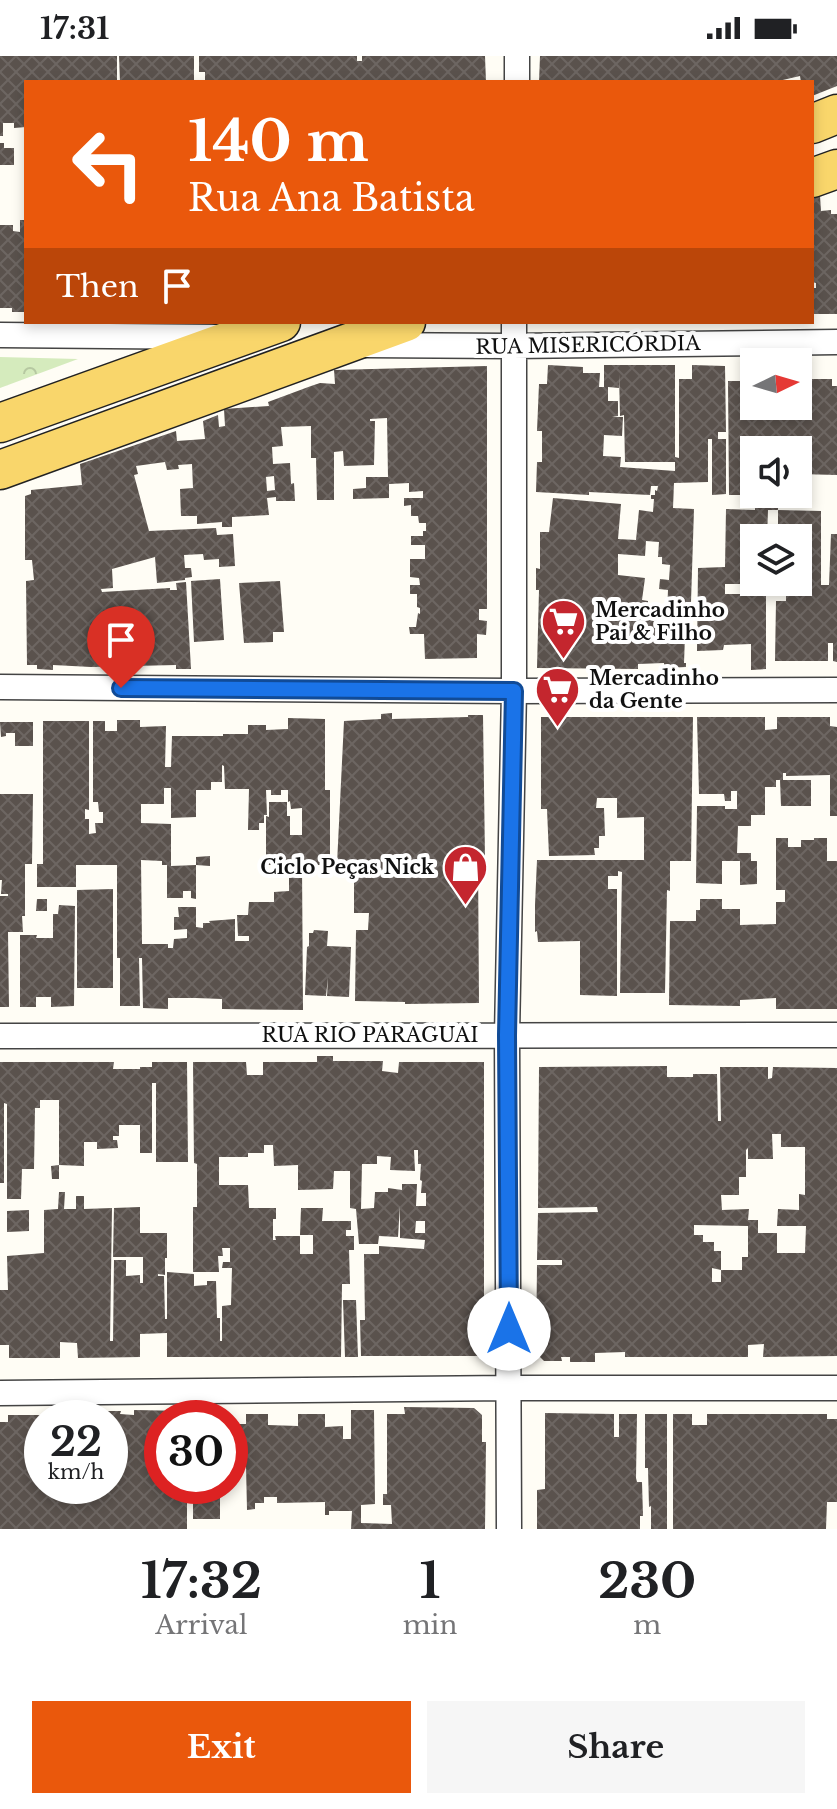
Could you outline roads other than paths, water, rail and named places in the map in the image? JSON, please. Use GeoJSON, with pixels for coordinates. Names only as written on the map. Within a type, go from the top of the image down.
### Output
{"type":"FeatureCollection","features":[{"type":"Feature","properties":{"kind":"main road"},"geometry":{"type":"LineString","coordinates":[[814,123],[837,114]]}},
{"type":"Feature","properties":{"kind":"main road"},"geometry":{"type":"LineString","coordinates":[[814,177],[837,169]]}},
{"type":"Feature","properties":{"kind":"main road"},"geometry":{"type":"LineString","coordinates":[[0,423],[275,324]]}},
{"type":"Feature","properties":{"kind":"main road"},"geometry":{"type":"LineString","coordinates":[[0,470],[400,324]]}},
{"type":"Feature","properties":{"kind":"street"},"geometry":{"type":"LineString","coordinates":[[517,56],[517,80]]}},
{"type":"Feature","properties":{"kind":"street"},"geometry":{"type":"LineString","coordinates":[[509,1529],[507,1035],[514,691],[513,334]]}},
{"type":"Feature","properties":{"kind":"street","name":"RUA MISERICÓRDIA"},"geometry":{"type":"LineString","coordinates":[[339,345],[513,334],[837,342]]}},
{"type":"Feature","properties":{"kind":"street"},"geometry":{"type":"LineString","coordinates":[[0,335],[239,337]]}},
{"type":"Feature","properties":{"kind":"street"},"geometry":{"type":"LineString","coordinates":[[0,687],[837,690]]}},
{"type":"Feature","properties":{"kind":"street","name":"RUA RIO PARAGUAI"},"geometry":{"type":"LineString","coordinates":[[0,1036],[837,1035]]}},
{"type":"Feature","properties":{"kind":"street"},"geometry":{"type":"LineString","coordinates":[[0,1393],[837,1388]]}},
{"type":"Feature","properties":{"kind":"place","name":"Mercadinho Pai & Filho"},"geometry":{"type":"Point","coordinates":[564,661]}},
{"type":"Feature","properties":{"kind":"place","name":"Mercadinho da Gente"},"geometry":{"type":"Point","coordinates":[558,728]}},
{"type":"Feature","properties":{"kind":"place","name":"Ciclo Peças Nick"},"geometry":{"type":"Point","coordinates":[465,906]}}]}
